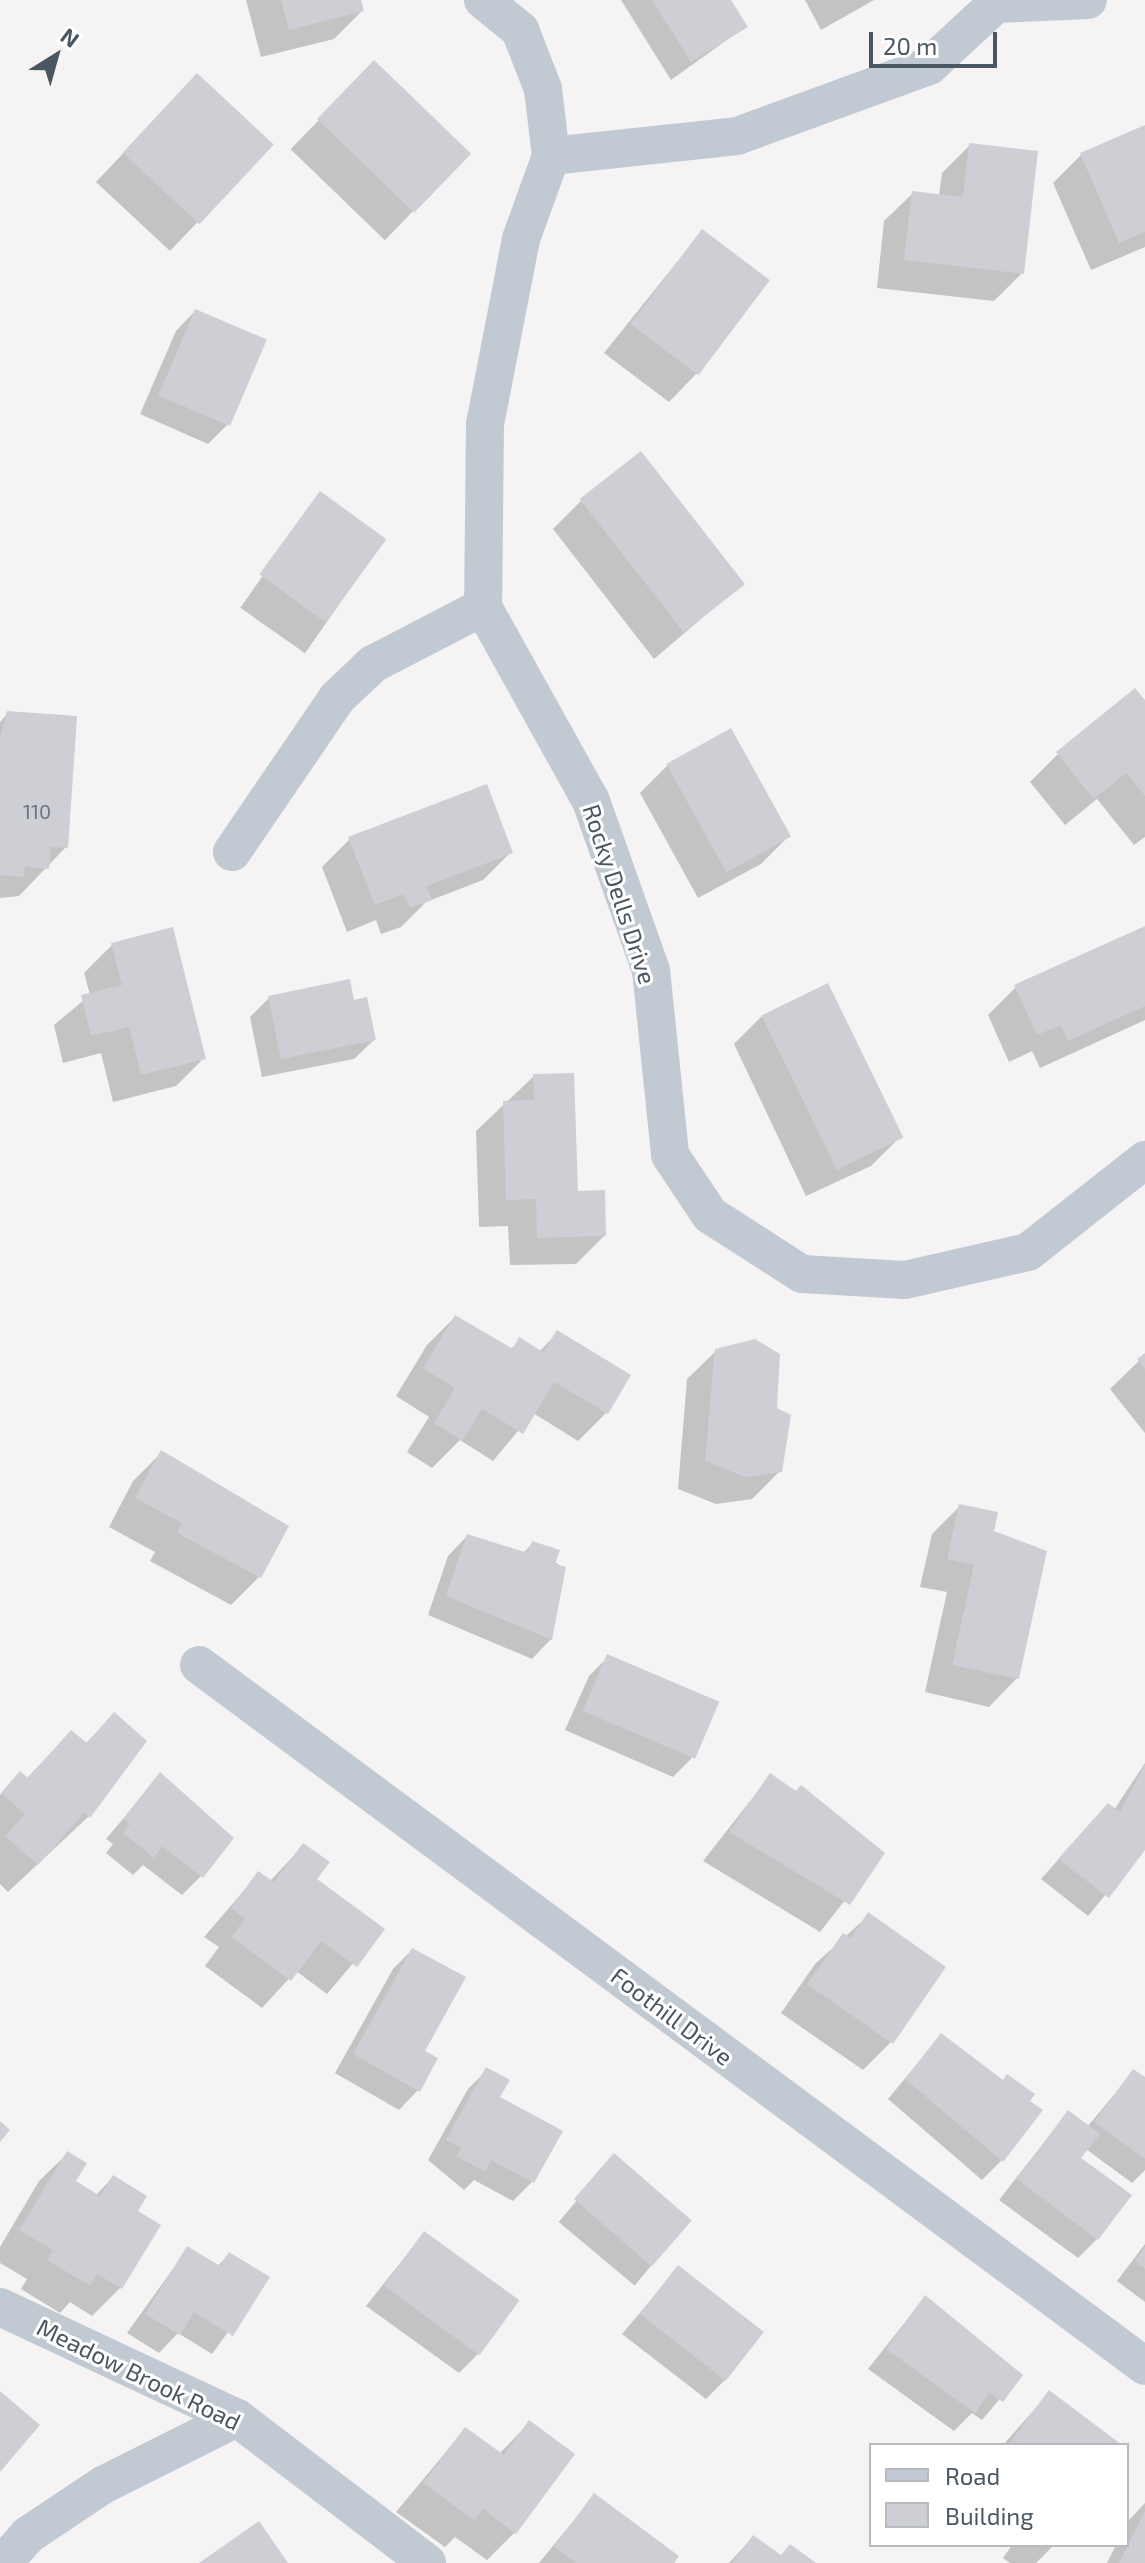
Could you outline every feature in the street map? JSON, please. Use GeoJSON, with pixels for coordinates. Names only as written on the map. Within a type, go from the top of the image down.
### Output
{"type":"FeatureCollection","features":[{"type":"Feature","properties":{"kind":"street"},"geometry":{"type":"LineString","coordinates":[[483,0],[520,30],[543,89],[551,156],[737,136],[929,66],[995,2],[1088,0]]}},
{"type":"Feature","properties":{"kind":"street","name":"Rocky Dells Drive"},"geometry":{"type":"LineString","coordinates":[[551,156],[521,239],[485,424],[483,607],[591,801],[651,970],[670,1155],[710,1215],[802,1274],[905,1280],[1028,1252],[1145,1160]]}},
{"type":"Feature","properties":{"kind":"street"},"geometry":{"type":"LineString","coordinates":[[232,852],[337,698],[373,664],[483,607]]}},
{"type":"Feature","properties":{"kind":"street","name":"Foothill Drive"},"geometry":{"type":"LineString","coordinates":[[199,1665],[1145,2366]]}},
{"type":"Feature","properties":{"kind":"street","name":"Meadow Brook Road"},"geometry":{"type":"LineString","coordinates":[[0,2307],[237,2418],[427,2563]]}},
{"type":"Feature","properties":{"kind":"street"},"geometry":{"type":"LineString","coordinates":[[3,2563],[28,2535],[103,2485],[237,2418]]}},
{"type":"Feature","properties":{"kind":"building"},"geometry":{"type":"Polygon","coordinates":[[[281,0],[361,0],[364,11],[289,30],[281,0]]]}},
{"type":"Feature","properties":{"kind":"building"},"geometry":{"type":"Polygon","coordinates":[[[652,0],[731,0],[748,27],[691,62],[652,0]]]}},
{"type":"Feature","properties":{"kind":"building"},"geometry":{"type":"Polygon","coordinates":[[[374,60],[471,154],[414,213],[317,119],[374,60]]]}},
{"type":"Feature","properties":{"kind":"building"},"geometry":{"type":"Polygon","coordinates":[[[197,73],[274,145],[199,224],[123,153],[197,73]]]}},
{"type":"Feature","properties":{"kind":"building"},"geometry":{"type":"Polygon","coordinates":[[[1145,125],[1145,232],[1119,243],[1080,153],[1145,125]]]}},
{"type":"Feature","properties":{"kind":"building"},"geometry":{"type":"Polygon","coordinates":[[[969,143],[1038,151],[1024,274],[904,260],[912,191],[963,197],[969,143]]]}},
{"type":"Feature","properties":{"kind":"building"},"geometry":{"type":"Polygon","coordinates":[[[702,229],[770,280],[698,375],[630,324],[702,229]]]}},
{"type":"Feature","properties":{"kind":"building"},"geometry":{"type":"Polygon","coordinates":[[[195,309],[267,339],[230,426],[158,396],[195,309]]]}},
{"type":"Feature","properties":{"kind":"building"},"geometry":{"type":"Polygon","coordinates":[[[641,451],[745,584],[684,632],[580,499],[641,451]]]}},
{"type":"Feature","properties":{"kind":"building"},"geometry":{"type":"Polygon","coordinates":[[[320,491],[386,539],[326,623],[259,574],[320,491]]]}},
{"type":"Feature","properties":{"kind":"building"},"geometry":{"type":"Polygon","coordinates":[[[1135,688],[1145,700],[1145,796],[1126,773],[1094,799],[1056,752],[1135,688]]]}},
{"type":"Feature","properties":{"kind":"building"},"geometry":{"type":"Polygon","coordinates":[[[7,711],[77,716],[68,848],[51,847],[49,869],[25,867],[24,877],[0,875],[0,738],[7,711]]]}},
{"type":"Feature","properties":{"kind":"building"},"geometry":{"type":"Polygon","coordinates":[[[731,728],[791,836],[726,872],[666,764],[731,728]]]}},
{"type":"Feature","properties":{"kind":"building"},"geometry":{"type":"Polygon","coordinates":[[[487,784],[513,853],[427,886],[432,900],[410,908],[404,894],[375,905],[348,837],[487,784]]]}},
{"type":"Feature","properties":{"kind":"building"},"geometry":{"type":"Polygon","coordinates":[[[1145,926],[1145,1006],[1068,1041],[1061,1025],[1037,1035],[1014,985],[1145,926]]]}},
{"type":"Feature","properties":{"kind":"building"},"geometry":{"type":"Polygon","coordinates":[[[173,927],[206,1059],[141,1075],[129,1027],[91,1036],[81,995],[122,985],[111,943],[173,927]]]}},
{"type":"Feature","properties":{"kind":"building"},"geometry":{"type":"Polygon","coordinates":[[[350,979],[354,1000],[367,997],[376,1040],[281,1059],[268,996],[350,979]]]}},
{"type":"Feature","properties":{"kind":"building"},"geometry":{"type":"Polygon","coordinates":[[[828,983],[903,1138],[837,1170],[761,1015],[828,983]]]}},
{"type":"Feature","properties":{"kind":"building"},"geometry":{"type":"Polygon","coordinates":[[[574,1073],[578,1191],[605,1190],[606,1236],[537,1238],[536,1199],[506,1200],[503,1101],[534,1100],[533,1074],[574,1073]]]}},
{"type":"Feature","properties":{"kind":"building"},"geometry":{"type":"Polygon","coordinates":[[[455,1315],[513,1349],[519,1337],[543,1352],[557,1330],[631,1375],[608,1414],[554,1382],[523,1434],[482,1409],[462,1441],[434,1423],[455,1388],[423,1368],[455,1315]]]}},
{"type":"Feature","properties":{"kind":"building"},"geometry":{"type":"Polygon","coordinates":[[[755,1339],[780,1354],[777,1408],[791,1415],[782,1472],[745,1477],[705,1461],[715,1349],[755,1339]]]}},
{"type":"Feature","properties":{"kind":"building"},"geometry":{"type":"Polygon","coordinates":[[[1145,1353],[1145,1369],[1137,1359],[1145,1353]]]}},
{"type":"Feature","properties":{"kind":"building"},"geometry":{"type":"Polygon","coordinates":[[[161,1450],[289,1526],[261,1578],[177,1533],[182,1523],[135,1498],[161,1450]]]}},
{"type":"Feature","properties":{"kind":"building"},"geometry":{"type":"Polygon","coordinates":[[[959,1504],[998,1512],[994,1531],[1047,1551],[1019,1679],[952,1665],[974,1565],[947,1559],[959,1504]]]}},
{"type":"Feature","properties":{"kind":"building"},"geometry":{"type":"Polygon","coordinates":[[[467,1534],[528,1553],[532,1541],[560,1550],[555,1564],[566,1567],[552,1640],[446,1596],[467,1534]]]}},
{"type":"Feature","properties":{"kind":"building"},"geometry":{"type":"Polygon","coordinates":[[[607,1654],[719,1702],[695,1759],[583,1711],[607,1654]]]}},
{"type":"Feature","properties":{"kind":"building"},"geometry":{"type":"Polygon","coordinates":[[[114,1712],[147,1741],[90,1818],[84,1813],[38,1865],[5,1836],[25,1814],[1,1793],[20,1771],[28,1778],[71,1730],[87,1743],[114,1712]]]}},
{"type":"Feature","properties":{"kind":"building"},"geometry":{"type":"Polygon","coordinates":[[[1145,1764],[1145,1850],[1109,1898],[1058,1859],[1108,1803],[1120,1812],[1145,1764]]]}},
{"type":"Feature","properties":{"kind":"building"},"geometry":{"type":"Polygon","coordinates":[[[160,1772],[234,1838],[203,1878],[162,1846],[154,1858],[123,1833],[130,1824],[123,1819],[160,1772]]]}},
{"type":"Feature","properties":{"kind":"building"},"geometry":{"type":"Polygon","coordinates":[[[770,1773],[796,1791],[801,1785],[885,1853],[850,1905],[729,1832],[770,1773]]]}},
{"type":"Feature","properties":{"kind":"building"},"geometry":{"type":"Polygon","coordinates":[[[303,1843],[330,1862],[317,1879],[385,1929],[357,1967],[321,1941],[291,1981],[231,1937],[245,1919],[231,1908],[258,1871],[274,1882],[303,1843]]]}},
{"type":"Feature","properties":{"kind":"building"},"geometry":{"type":"Polygon","coordinates":[[[868,1912],[946,1967],[893,2044],[807,1984],[843,1933],[851,1938],[868,1912]]]}},
{"type":"Feature","properties":{"kind":"building"},"geometry":{"type":"Polygon","coordinates":[[[412,1948],[466,1977],[425,2051],[438,2058],[420,2092],[353,2054],[412,1948]]]}},
{"type":"Feature","properties":{"kind":"building"},"geometry":{"type":"Polygon","coordinates":[[[941,2033],[1003,2080],[1007,2074],[1035,2094],[1030,2101],[1043,2110],[1003,2162],[905,2079],[941,2033]]]}},
{"type":"Feature","properties":{"kind":"building"},"geometry":{"type":"Polygon","coordinates":[[[486,2067],[510,2080],[500,2097],[563,2131],[534,2183],[491,2160],[485,2172],[456,2156],[461,2148],[446,2140],[486,2067]]]}},
{"type":"Feature","properties":{"kind":"building"},"geometry":{"type":"Polygon","coordinates":[[[1133,2069],[1145,2077],[1145,2159],[1094,2122],[1133,2069]]]}},
{"type":"Feature","properties":{"kind":"building"},"geometry":{"type":"Polygon","coordinates":[[[1068,2110],[1100,2134],[1081,2158],[1132,2195],[1098,2240],[1017,2179],[1068,2110]]]}},
{"type":"Feature","properties":{"kind":"building"},"geometry":{"type":"Polygon","coordinates":[[[0,2121],[10,2130],[0,2142],[0,2121]]]}},
{"type":"Feature","properties":{"kind":"building"},"geometry":{"type":"Polygon","coordinates":[[[67,2151],[87,2163],[76,2181],[100,2196],[113,2175],[147,2196],[138,2211],[161,2225],[122,2289],[97,2274],[90,2286],[47,2260],[53,2250],[19,2230],[67,2151]]]}},
{"type":"Feature","properties":{"kind":"building"},"geometry":{"type":"Polygon","coordinates":[[[614,2153],[692,2221],[652,2267],[574,2199],[614,2153]]]}},
{"type":"Feature","properties":{"kind":"building"},"geometry":{"type":"Polygon","coordinates":[[[424,2231],[519,2300],[479,2355],[384,2286],[424,2231]]]}},
{"type":"Feature","properties":{"kind":"building"},"geometry":{"type":"Polygon","coordinates":[[[187,2246],[220,2266],[229,2252],[270,2277],[233,2336],[194,2312],[180,2335],[145,2314],[187,2246]]]}},
{"type":"Feature","properties":{"kind":"building"},"geometry":{"type":"Polygon","coordinates":[[[1145,2247],[1145,2269],[1135,2261],[1145,2247]]]}},
{"type":"Feature","properties":{"kind":"building"},"geometry":{"type":"Polygon","coordinates":[[[678,2265],[764,2332],[726,2381],[640,2314],[678,2265]]]}},
{"type":"Feature","properties":{"kind":"building"},"geometry":{"type":"Polygon","coordinates":[[[925,2295],[1023,2375],[1003,2402],[989,2393],[975,2413],[886,2349],[925,2295]]]}},
{"type":"Feature","properties":{"kind":"building"},"geometry":{"type":"Polygon","coordinates":[[[1049,2390],[1119,2443],[1009,2443],[1049,2390]]]}},
{"type":"Feature","properties":{"kind":"building"},"geometry":{"type":"Polygon","coordinates":[[[0,2391],[40,2425],[0,2472],[0,2391]]]}},
{"type":"Feature","properties":{"kind":"building"},"geometry":{"type":"Polygon","coordinates":[[[529,2420],[575,2454],[516,2534],[483,2509],[474,2520],[423,2483],[465,2427],[504,2455],[529,2420]]]}},
{"type":"Feature","properties":{"kind":"building"},"geometry":{"type":"Polygon","coordinates":[[[594,2493],[679,2556],[674,2563],[576,2563],[554,2547],[594,2493]]]}},
{"type":"Feature","properties":{"kind":"building"},"geometry":{"type":"Polygon","coordinates":[[[1145,2511],[1145,2563],[1119,2563],[1145,2511]]]}},
{"type":"Feature","properties":{"kind":"building"},"geometry":{"type":"Polygon","coordinates":[[[259,2521],[288,2563],[199,2563],[259,2521]]]}},
{"type":"Feature","properties":{"kind":"building"},"geometry":{"type":"Polygon","coordinates":[[[753,2535],[781,2555],[790,2544],[816,2563],[732,2563],[753,2535]]]}}]}
